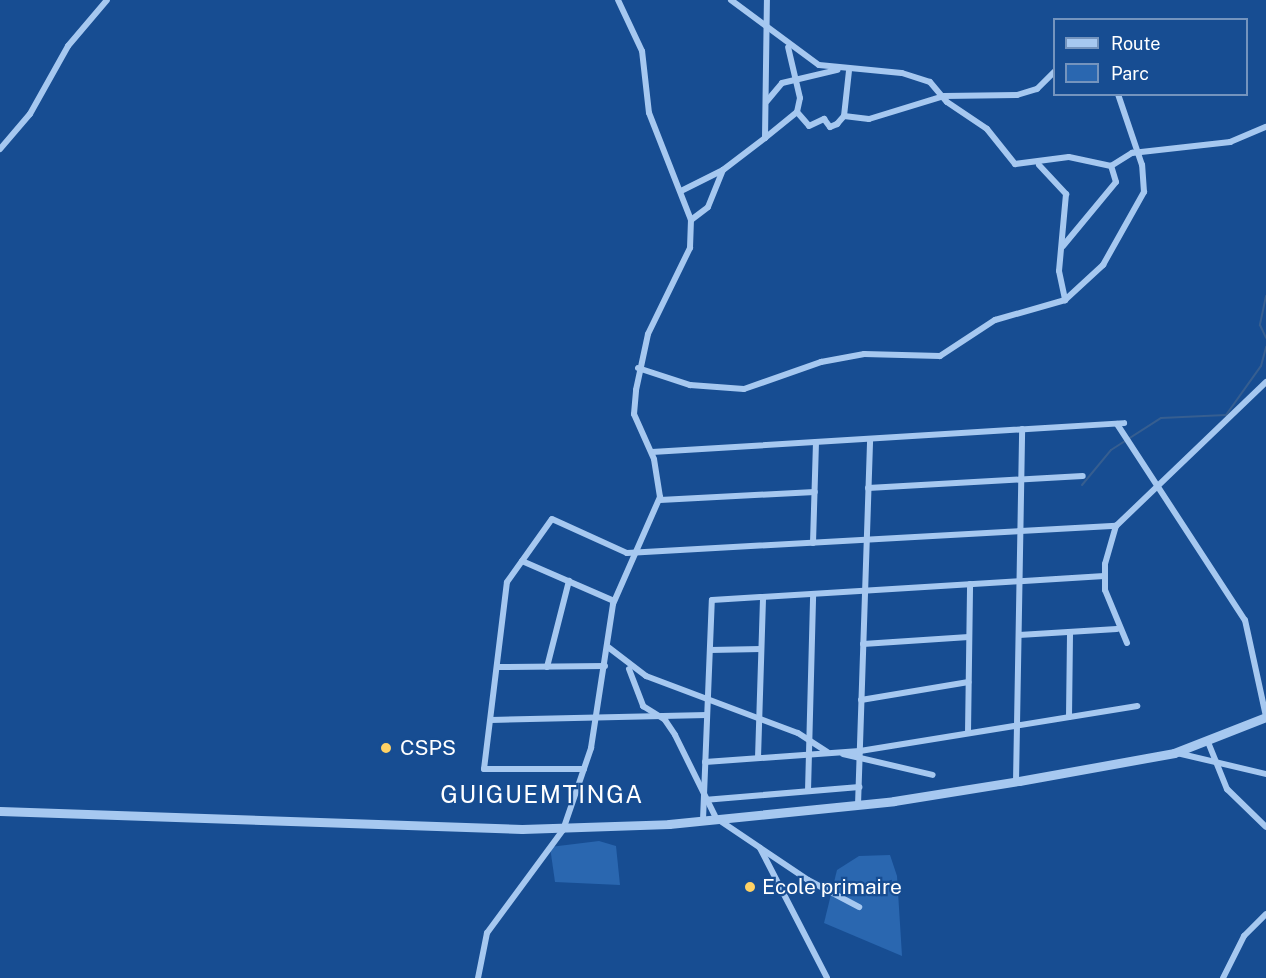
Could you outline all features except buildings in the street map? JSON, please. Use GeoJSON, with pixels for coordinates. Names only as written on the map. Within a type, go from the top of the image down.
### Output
{"type":"FeatureCollection","features":[{"type":"Feature","properties":{"kind":"street"},"geometry":{"type":"LineString","coordinates":[[0,149],[30,114],[68,46],[107,0]]}},
{"type":"Feature","properties":{"kind":"street"},"geometry":{"type":"LineString","coordinates":[[478,978],[487,933],[563,830],[584,769],[597,717],[615,601],[639,552],[660,500],[652,452],[634,414],[638,368],[653,323],[690,248],[691,220],[649,113],[642,51],[618,0]]}},
{"type":"Feature","properties":{"kind":"street"},"geometry":{"type":"LineString","coordinates":[[731,0],[765,24],[788,46],[819,66],[837,70],[914,75],[987,129],[1011,162],[1039,165],[1070,157],[1112,166],[1138,151],[1169,153],[1230,142],[1266,127]]}},
{"type":"Feature","properties":{"kind":"street"},"geometry":{"type":"LineString","coordinates":[[765,138],[767,0]]}},
{"type":"Feature","properties":{"kind":"street"},"geometry":{"type":"LineString","coordinates":[[681,191],[723,170],[797,112],[799,78],[788,46]]}},
{"type":"Feature","properties":{"kind":"street"},"geometry":{"type":"LineString","coordinates":[[766,101],[782,83],[837,70]]}},
{"type":"Feature","properties":{"kind":"street"},"geometry":{"type":"LineString","coordinates":[[797,112],[813,127],[824,119],[833,126],[844,116],[849,71]]}},
{"type":"Feature","properties":{"kind":"street"},"geometry":{"type":"LineString","coordinates":[[844,116],[869,118],[944,96],[1017,95],[1037,89],[1053,73]]}},
{"type":"Feature","properties":{"kind":"street"},"geometry":{"type":"LineString","coordinates":[[638,368],[690,385],[744,389],[821,362],[864,354],[940,356],[995,320],[1065,300],[1103,265],[1144,192],[1138,151],[1119,96]]}},
{"type":"Feature","properties":{"kind":"street"},"geometry":{"type":"LineString","coordinates":[[1039,165],[1066,194],[1059,272],[1065,300]]}},
{"type":"Feature","properties":{"kind":"street"},"geometry":{"type":"LineString","coordinates":[[1063,246],[1116,182],[1112,166]]}},
{"type":"Feature","properties":{"kind":"street"},"geometry":{"type":"LineString","coordinates":[[691,220],[708,207],[723,170]]}},
{"type":"Feature","properties":{"kind":"street"},"geometry":{"type":"LineString","coordinates":[[1127,643],[1117,629],[1104,576],[1116,526],[1156,484],[1266,382]]}},
{"type":"Feature","properties":{"kind":"street"},"geometry":{"type":"LineString","coordinates":[[0,811],[563,830],[703,820],[858,805],[1016,782],[1174,753],[1208,742],[1266,716],[1245,620],[1156,484],[1120,424],[652,452]]}},
{"type":"Feature","properties":{"kind":"street"},"geometry":{"type":"LineString","coordinates":[[1016,782],[1022,429]]}},
{"type":"Feature","properties":{"kind":"street"},"geometry":{"type":"LineString","coordinates":[[858,805],[870,438]]}},
{"type":"Feature","properties":{"kind":"street"},"geometry":{"type":"LineString","coordinates":[[813,543],[816,442]]}},
{"type":"Feature","properties":{"kind":"street"},"geometry":{"type":"LineString","coordinates":[[868,488],[1083,476]]}},
{"type":"Feature","properties":{"kind":"street"},"geometry":{"type":"LineString","coordinates":[[660,500],[814,492]]}},
{"type":"Feature","properties":{"kind":"street"},"geometry":{"type":"LineString","coordinates":[[584,769],[484,769],[507,582],[552,519],[627,553],[1116,526]]}},
{"type":"Feature","properties":{"kind":"street"},"geometry":{"type":"LineString","coordinates":[[522,561],[615,601]]}},
{"type":"Feature","properties":{"kind":"street"},"geometry":{"type":"LineString","coordinates":[[703,820],[712,600],[1104,576]]}},
{"type":"Feature","properties":{"kind":"street"},"geometry":{"type":"LineString","coordinates":[[547,667],[569,581]]}},
{"type":"Feature","properties":{"kind":"street"},"geometry":{"type":"LineString","coordinates":[[968,733],[970,584]]}},
{"type":"Feature","properties":{"kind":"street"},"geometry":{"type":"LineString","coordinates":[[808,791],[813,594]]}},
{"type":"Feature","properties":{"kind":"street"},"geometry":{"type":"LineString","coordinates":[[758,758],[763,597]]}},
{"type":"Feature","properties":{"kind":"street"},"geometry":{"type":"LineString","coordinates":[[1019,635],[1117,629]]}},
{"type":"Feature","properties":{"kind":"street"},"geometry":{"type":"LineString","coordinates":[[1069,717],[1070,632]]}},
{"type":"Feature","properties":{"kind":"street"},"geometry":{"type":"LineString","coordinates":[[863,644],[969,637]]}},
{"type":"Feature","properties":{"kind":"street"},"geometry":{"type":"LineString","coordinates":[[608,647],[636,676],[643,706],[675,735],[704,800],[716,818],[860,907]]}},
{"type":"Feature","properties":{"kind":"street"},"geometry":{"type":"LineString","coordinates":[[710,650],[761,649]]}},
{"type":"Feature","properties":{"kind":"street"},"geometry":{"type":"LineString","coordinates":[[625,664],[798,733],[810,745],[833,753],[933,775]]}},
{"type":"Feature","properties":{"kind":"street"},"geometry":{"type":"LineString","coordinates":[[497,667],[605,666]]}},
{"type":"Feature","properties":{"kind":"street"},"geometry":{"type":"LineString","coordinates":[[861,700],[969,682]]}},
{"type":"Feature","properties":{"kind":"street"},"geometry":{"type":"LineString","coordinates":[[705,762],[860,751],[1137,706]]}},
{"type":"Feature","properties":{"kind":"street"},"geometry":{"type":"LineString","coordinates":[[490,720],[707,715]]}},
{"type":"Feature","properties":{"kind":"street"},"geometry":{"type":"LineString","coordinates":[[1208,742],[1219,764],[1227,789],[1266,827]]}},
{"type":"Feature","properties":{"kind":"street"},"geometry":{"type":"LineString","coordinates":[[1174,753],[1266,774]]}},
{"type":"Feature","properties":{"kind":"street"},"geometry":{"type":"LineString","coordinates":[[704,800],[859,787]]}},
{"type":"Feature","properties":{"kind":"street"},"geometry":{"type":"LineString","coordinates":[[758,845],[827,978]]}},
{"type":"Feature","properties":{"kind":"street"},"geometry":{"type":"LineString","coordinates":[[1223,978],[1240,943],[1266,914]]}},
{"type":"Feature","properties":{"kind":"green space"},"geometry":{"type":"Polygon","coordinates":[[[599,841],[616,846],[620,885],[555,882],[550,847],[599,841]]]}},
{"type":"Feature","properties":{"kind":"green space"},"geometry":{"type":"Polygon","coordinates":[[[890,855],[897,876],[902,956],[824,923],[837,870],[859,856],[890,855]]]}},
{"type":"Feature","properties":{"kind":"waterway"},"geometry":{"type":"LineString","coordinates":[[1266,296],[1260,325],[1266,338]]}},
{"type":"Feature","properties":{"kind":"waterway"},"geometry":{"type":"LineString","coordinates":[[1082,485],[1111,450],[1161,418],[1226,415],[1261,366],[1266,347]]}},
{"type":"Feature","properties":{"kind":"place","name":"CSPS"},"geometry":{"type":"Point","coordinates":[386,748]}},
{"type":"Feature","properties":{"kind":"place","name":"Ecole primaire"},"geometry":{"type":"Point","coordinates":[750,887]}},
{"type":"Feature","properties":{"kind":"district","name":"GUIGUEMTINGA"},"geometry":{"type":"Point","coordinates":[542,795]}}]}
